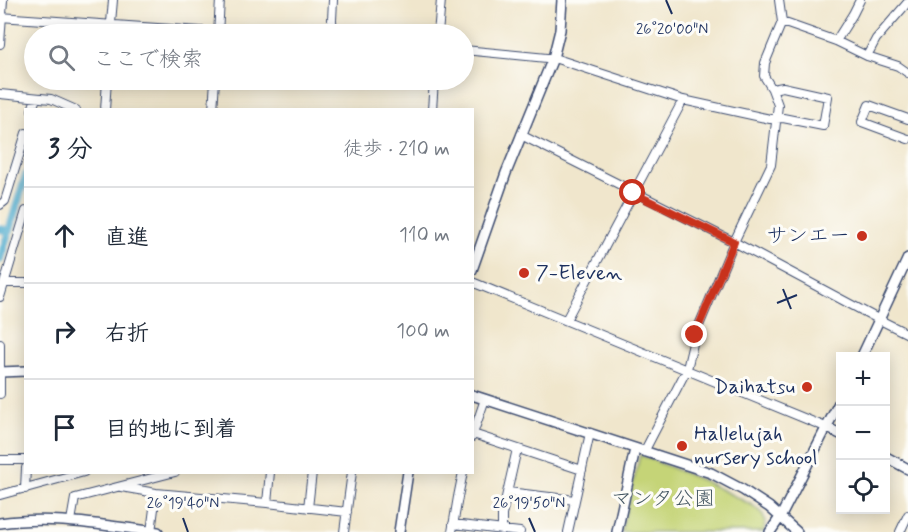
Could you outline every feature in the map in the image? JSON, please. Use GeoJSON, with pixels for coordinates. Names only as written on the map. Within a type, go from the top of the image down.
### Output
{"type":"FeatureCollection","features":[{"type":"Feature","properties":{"kind":"street"},"geometry":{"type":"LineString","coordinates":[[0,44],[3,0]]}},
{"type":"Feature","properties":{"kind":"street"},"geometry":{"type":"LineString","coordinates":[[111,24],[113,0]]}},
{"type":"Feature","properties":{"kind":"street"},"geometry":{"type":"LineString","coordinates":[[219,24],[220,0]]}},
{"type":"Feature","properties":{"kind":"street"},"geometry":{"type":"LineString","coordinates":[[332,24],[333,0]]}},
{"type":"Feature","properties":{"kind":"street"},"geometry":{"type":"LineString","coordinates":[[439,24],[441,0]]}},
{"type":"Feature","properties":{"kind":"street"},"geometry":{"type":"LineString","coordinates":[[475,256],[506,172],[553,58],[560,30],[562,0]]}},
{"type":"Feature","properties":{"kind":"street"},"geometry":{"type":"LineString","coordinates":[[617,532],[639,450],[687,369],[695,335],[734,242],[771,165],[778,105],[764,76],[765,63],[782,22],[779,0]]}},
{"type":"Feature","properties":{"kind":"street"},"geometry":{"type":"LineString","coordinates":[[836,41],[860,0]]}},
{"type":"Feature","properties":{"kind":"street"},"geometry":{"type":"LineString","coordinates":[[867,56],[876,39],[908,2]]}},
{"type":"Feature","properties":{"kind":"street"},"geometry":{"type":"LineString","coordinates":[[1,17],[97,24]]}},
{"type":"Feature","properties":{"kind":"street"},"geometry":{"type":"LineString","coordinates":[[782,22],[898,66],[908,73]]}},
{"type":"Feature","properties":{"kind":"street"},"geometry":{"type":"LineString","coordinates":[[474,51],[553,58],[683,100],[770,119],[783,118],[822,126],[828,97],[783,87],[772,89]]}},
{"type":"Feature","properties":{"kind":"street"},"geometry":{"type":"LineString","coordinates":[[105,108],[106,90]]}},
{"type":"Feature","properties":{"kind":"street"},"geometry":{"type":"LineString","coordinates":[[213,108],[214,90]]}},
{"type":"Feature","properties":{"kind":"street"},"geometry":{"type":"LineString","coordinates":[[432,108],[433,90]]}},
{"type":"Feature","properties":{"kind":"street"},"geometry":{"type":"LineString","coordinates":[[0,94],[51,99],[71,108]]}},
{"type":"Feature","properties":{"kind":"street"},"geometry":{"type":"LineString","coordinates":[[33,108],[36,98]]}},
{"type":"Feature","properties":{"kind":"street"},"geometry":{"type":"LineString","coordinates":[[566,320],[683,100]]}},
{"type":"Feature","properties":{"kind":"street"},"geometry":{"type":"LineString","coordinates":[[908,119],[870,105],[862,122],[908,139]]}},
{"type":"Feature","properties":{"kind":"street"},"geometry":{"type":"LineString","coordinates":[[521,135],[734,242],[908,334]]}},
{"type":"Feature","properties":{"kind":"street"},"geometry":{"type":"LineString","coordinates":[[0,205],[5,201],[24,139]]}},
{"type":"Feature","properties":{"kind":"street"},"geometry":{"type":"LineString","coordinates":[[0,297],[24,218]]}},
{"type":"Feature","properties":{"kind":"street"},"geometry":{"type":"LineString","coordinates":[[864,352],[908,258]]}},
{"type":"Feature","properties":{"kind":"street"},"geometry":{"type":"LineString","coordinates":[[4,283],[24,283]]}},
{"type":"Feature","properties":{"kind":"street"},"geometry":{"type":"LineString","coordinates":[[474,283],[687,369],[836,433]]}},
{"type":"Feature","properties":{"kind":"street"},"geometry":{"type":"LineString","coordinates":[[0,344],[0,394]]}},
{"type":"Feature","properties":{"kind":"street"},"geometry":{"type":"LineString","coordinates":[[0,372],[24,371]]}},
{"type":"Feature","properties":{"kind":"street"},"geometry":{"type":"LineString","coordinates":[[474,396],[711,473],[743,490],[781,516],[797,532]]}},
{"type":"Feature","properties":{"kind":"street"},"geometry":{"type":"LineString","coordinates":[[474,433],[485,399]]}},
{"type":"Feature","properties":{"kind":"street"},"geometry":{"type":"LineString","coordinates":[[771,532],[838,406]]}},
{"type":"Feature","properties":{"kind":"street"},"geometry":{"type":"LineString","coordinates":[[568,532],[590,434]]}},
{"type":"Feature","properties":{"kind":"street"},"geometry":{"type":"LineString","coordinates":[[474,436],[582,470]]}},
{"type":"Feature","properties":{"kind":"street"},"geometry":{"type":"LineString","coordinates":[[502,530],[502,515],[517,449]]}},
{"type":"Feature","properties":{"kind":"street"},"geometry":{"type":"LineString","coordinates":[[0,460],[24,460]]}},
{"type":"Feature","properties":{"kind":"street"},"geometry":{"type":"LineString","coordinates":[[890,460],[908,469]]}},
{"type":"Feature","properties":{"kind":"street"},"geometry":{"type":"LineString","coordinates":[[25,489],[26,474]]}},
{"type":"Feature","properties":{"kind":"street"},"geometry":{"type":"LineString","coordinates":[[42,474],[42,484]]}},
{"type":"Feature","properties":{"kind":"street"},"geometry":{"type":"LineString","coordinates":[[0,495],[69,474]]}},
{"type":"Feature","properties":{"kind":"street"},"geometry":{"type":"LineString","coordinates":[[71,521],[75,498],[169,474]]}},
{"type":"Feature","properties":{"kind":"street"},"geometry":{"type":"LineString","coordinates":[[267,503],[270,474]]}},
{"type":"Feature","properties":{"kind":"street"},"geometry":{"type":"LineString","coordinates":[[308,508],[312,474]]}},
{"type":"Feature","properties":{"kind":"street"},"geometry":{"type":"LineString","coordinates":[[344,532],[352,474]]}},
{"type":"Feature","properties":{"kind":"street"},"geometry":{"type":"LineString","coordinates":[[399,532],[408,474]]}},
{"type":"Feature","properties":{"kind":"street"},"geometry":{"type":"LineString","coordinates":[[463,474],[453,528],[520,532]]}},
{"type":"Feature","properties":{"kind":"street"},"geometry":{"type":"LineString","coordinates":[[121,487],[156,493],[347,512]]}},
{"type":"Feature","properties":{"kind":"street"},"geometry":{"type":"LineString","coordinates":[[508,492],[574,500]]}},
{"type":"Feature","properties":{"kind":"street"},"geometry":{"type":"LineString","coordinates":[[0,524],[17,521],[71,521],[153,532],[156,493]]}},
{"type":"Feature","properties":{"kind":"street"},"geometry":{"type":"LineString","coordinates":[[900,532],[908,515]]}},
{"type":"Feature","properties":{"kind":"green space","name":"マンタ公園"},"geometry":{"type":"Polygon","coordinates":[[[640,455],[704,481],[752,505],[762,513],[765,520],[764,532],[621,532],[640,455]]]}},
{"type":"Feature","properties":{"kind":"waterway"},"geometry":{"type":"LineString","coordinates":[[0,260],[24,182]]}},
{"type":"Feature","properties":{"kind":"waterway"},"geometry":{"type":"LineString","coordinates":[[0,229],[9,231]]}},
{"type":"Feature","properties":{"kind":"place","name":"サンエー"},"geometry":{"type":"Point","coordinates":[862,236]}},
{"type":"Feature","properties":{"kind":"place","name":"7-Eleven"},"geometry":{"type":"Point","coordinates":[524,273]}},
{"type":"Feature","properties":{"kind":"place","name":"Daihatsu"},"geometry":{"type":"Point","coordinates":[807,387]}},
{"type":"Feature","properties":{"kind":"place","name":"Hallelujah nursery school"},"geometry":{"type":"Point","coordinates":[682,446]}},
{"type":"Feature","properties":{"kind":"route"},"geometry":{"type":"LineString","coordinates":[[633,193],[734,242],[695,335]]}}]}
